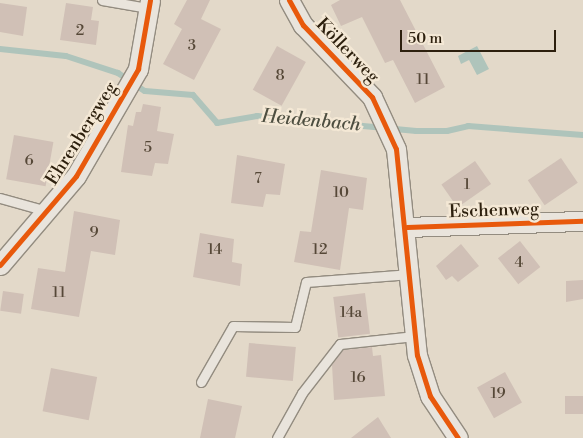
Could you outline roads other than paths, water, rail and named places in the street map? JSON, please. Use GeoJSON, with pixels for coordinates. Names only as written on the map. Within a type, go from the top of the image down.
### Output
{"type":"FeatureCollection","features":[{"type":"Feature","properties":{"kind":"street","name":"Köllerweg"},"geometry":{"type":"LineString","coordinates":[[289,0],[303,25],[372,97],[396,149],[406,228],[417,355],[430,396],[458,438]]}},
{"type":"Feature","properties":{"kind":"street","name":"Ehrenbergweg"},"geometry":{"type":"LineString","coordinates":[[0,265],[76,176],[125,91],[138,68],[149,4]]}},
{"type":"Feature","properties":{"kind":"street","name":"Eschenweg"},"geometry":{"type":"LineString","coordinates":[[406,228],[583,221]]}},
{"type":"Feature","properties":{"kind":"lane"},"geometry":{"type":"LineString","coordinates":[[102,0],[149,4]]}},
{"type":"Feature","properties":{"kind":"lane","name":"Ehrenbergweg"},"geometry":{"type":"LineString","coordinates":[[0,198],[48,211]]}},
{"type":"Feature","properties":{"kind":"lane"},"geometry":{"type":"LineString","coordinates":[[201,382],[233,326],[295,327],[306,282],[410,274]]}},
{"type":"Feature","properties":{"kind":"lane"},"geometry":{"type":"LineString","coordinates":[[277,438],[302,393],[340,344],[415,336]]}},
{"type":"Feature","properties":{"kind":"waterway","name":"Heidenbach"},"geometry":{"type":"LineString","coordinates":[[0,49],[66,56],[118,73],[145,91],[193,95],[217,123],[257,116],[416,131],[447,131],[468,126],[583,135]]}}]}
